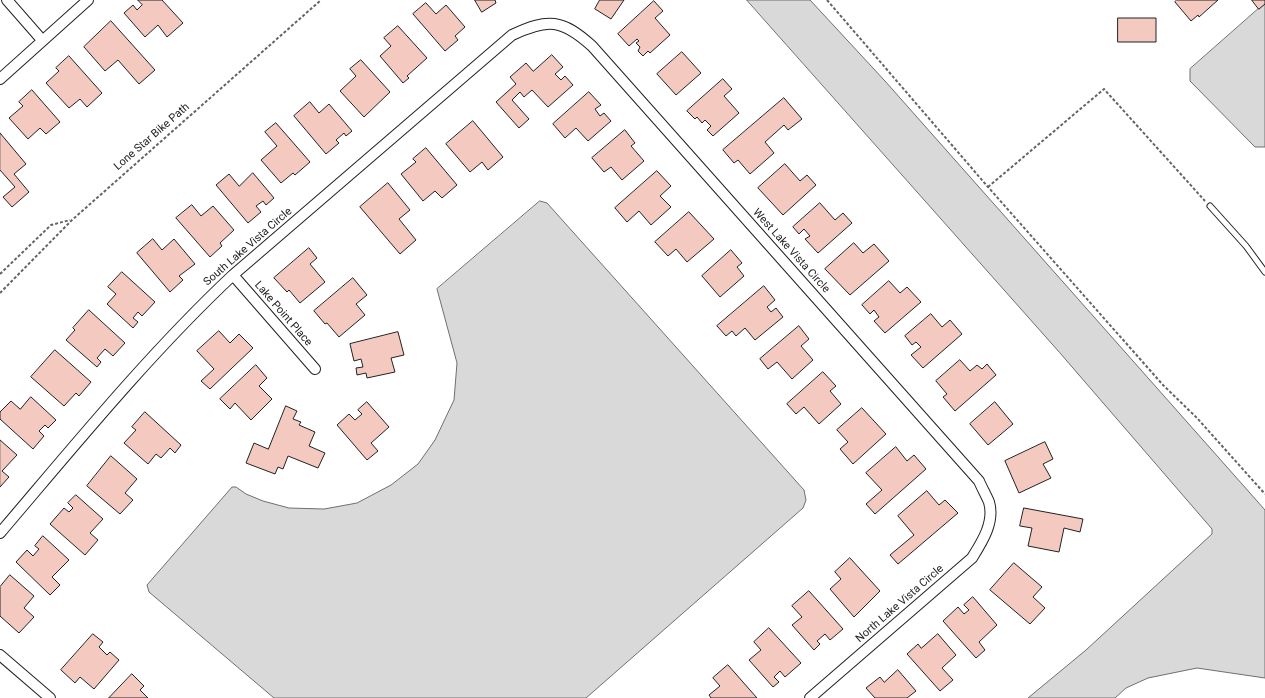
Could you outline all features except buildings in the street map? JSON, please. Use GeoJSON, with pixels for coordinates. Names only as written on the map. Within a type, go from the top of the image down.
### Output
{"type":"FeatureCollection","features":[{"type":"Feature","properties":{"kind":"street"},"geometry":{"type":"LineString","coordinates":[[7,0],[42,40]]}},
{"type":"Feature","properties":{"kind":"street"},"geometry":{"type":"LineString","coordinates":[[0,79],[88,0]]}},
{"type":"Feature","properties":{"kind":"street","name":"South Lake Vista Circle"},"geometry":{"type":"LineString","coordinates":[[0,533],[122,391],[202,304],[233,275],[512,35],[533,25],[550,23]]}},
{"type":"Feature","properties":{"kind":"street","name":"West Lake Vista Circle"},"geometry":{"type":"LineString","coordinates":[[550,23],[574,30],[598,52],[979,481],[989,502],[990,517]]}},
{"type":"Feature","properties":{"kind":"street","name":"Lake Point Place"},"geometry":{"type":"LineString","coordinates":[[233,275],[315,369]]}},
{"type":"Feature","properties":{"kind":"street","name":"North Lake Vista Circle"},"geometry":{"type":"LineString","coordinates":[[810,698],[972,558],[986,535],[990,517]]}},
{"type":"Feature","properties":{"kind":"street"},"geometry":{"type":"LineString","coordinates":[[0,655],[50,698]]}},
{"type":"Feature","properties":{"kind":"lane"},"geometry":{"type":"LineString","coordinates":[[1210,206],[1246,246],[1265,272]]}},
{"type":"Feature","properties":{"kind":"path","name":"Lone Star Bike Path"},"geometry":{"type":"LineString","coordinates":[[0,293],[72,220],[321,0]]}},
{"type":"Feature","properties":{"kind":"path"},"geometry":{"type":"LineString","coordinates":[[827,0],[988,187],[1163,385],[1197,418],[1265,494]]}},
{"type":"Feature","properties":{"kind":"path"},"geometry":{"type":"LineString","coordinates":[[988,187],[1104,89],[1210,206]]}},
{"type":"Feature","properties":{"kind":"path"},"geometry":{"type":"LineString","coordinates":[[0,274],[51,225],[72,220]]}},
{"type":"Feature","properties":{"kind":"shaded area"},"geometry":{"type":"Polygon","coordinates":[[[747,0],[810,0],[885,81],[1265,510],[1265,678],[1197,668],[1148,678],[1126,688],[1115,698],[1028,698],[1086,650],[1212,534],[1212,529],[1060,353],[747,0]]]}},
{"type":"Feature","properties":{"kind":"shaded area"},"geometry":{"type":"Polygon","coordinates":[[[1265,3],[1265,147],[1255,147],[1190,81],[1190,69],[1265,3]]]}},
{"type":"Feature","properties":{"kind":"shaded area"},"geometry":{"type":"Polygon","coordinates":[[[540,201],[547,203],[804,490],[806,500],[803,508],[586,698],[274,698],[149,592],[147,585],[232,487],[236,487],[246,494],[263,501],[289,508],[324,509],[357,503],[391,485],[418,464],[435,440],[454,400],[457,363],[437,289],[540,201]]]}}]}
